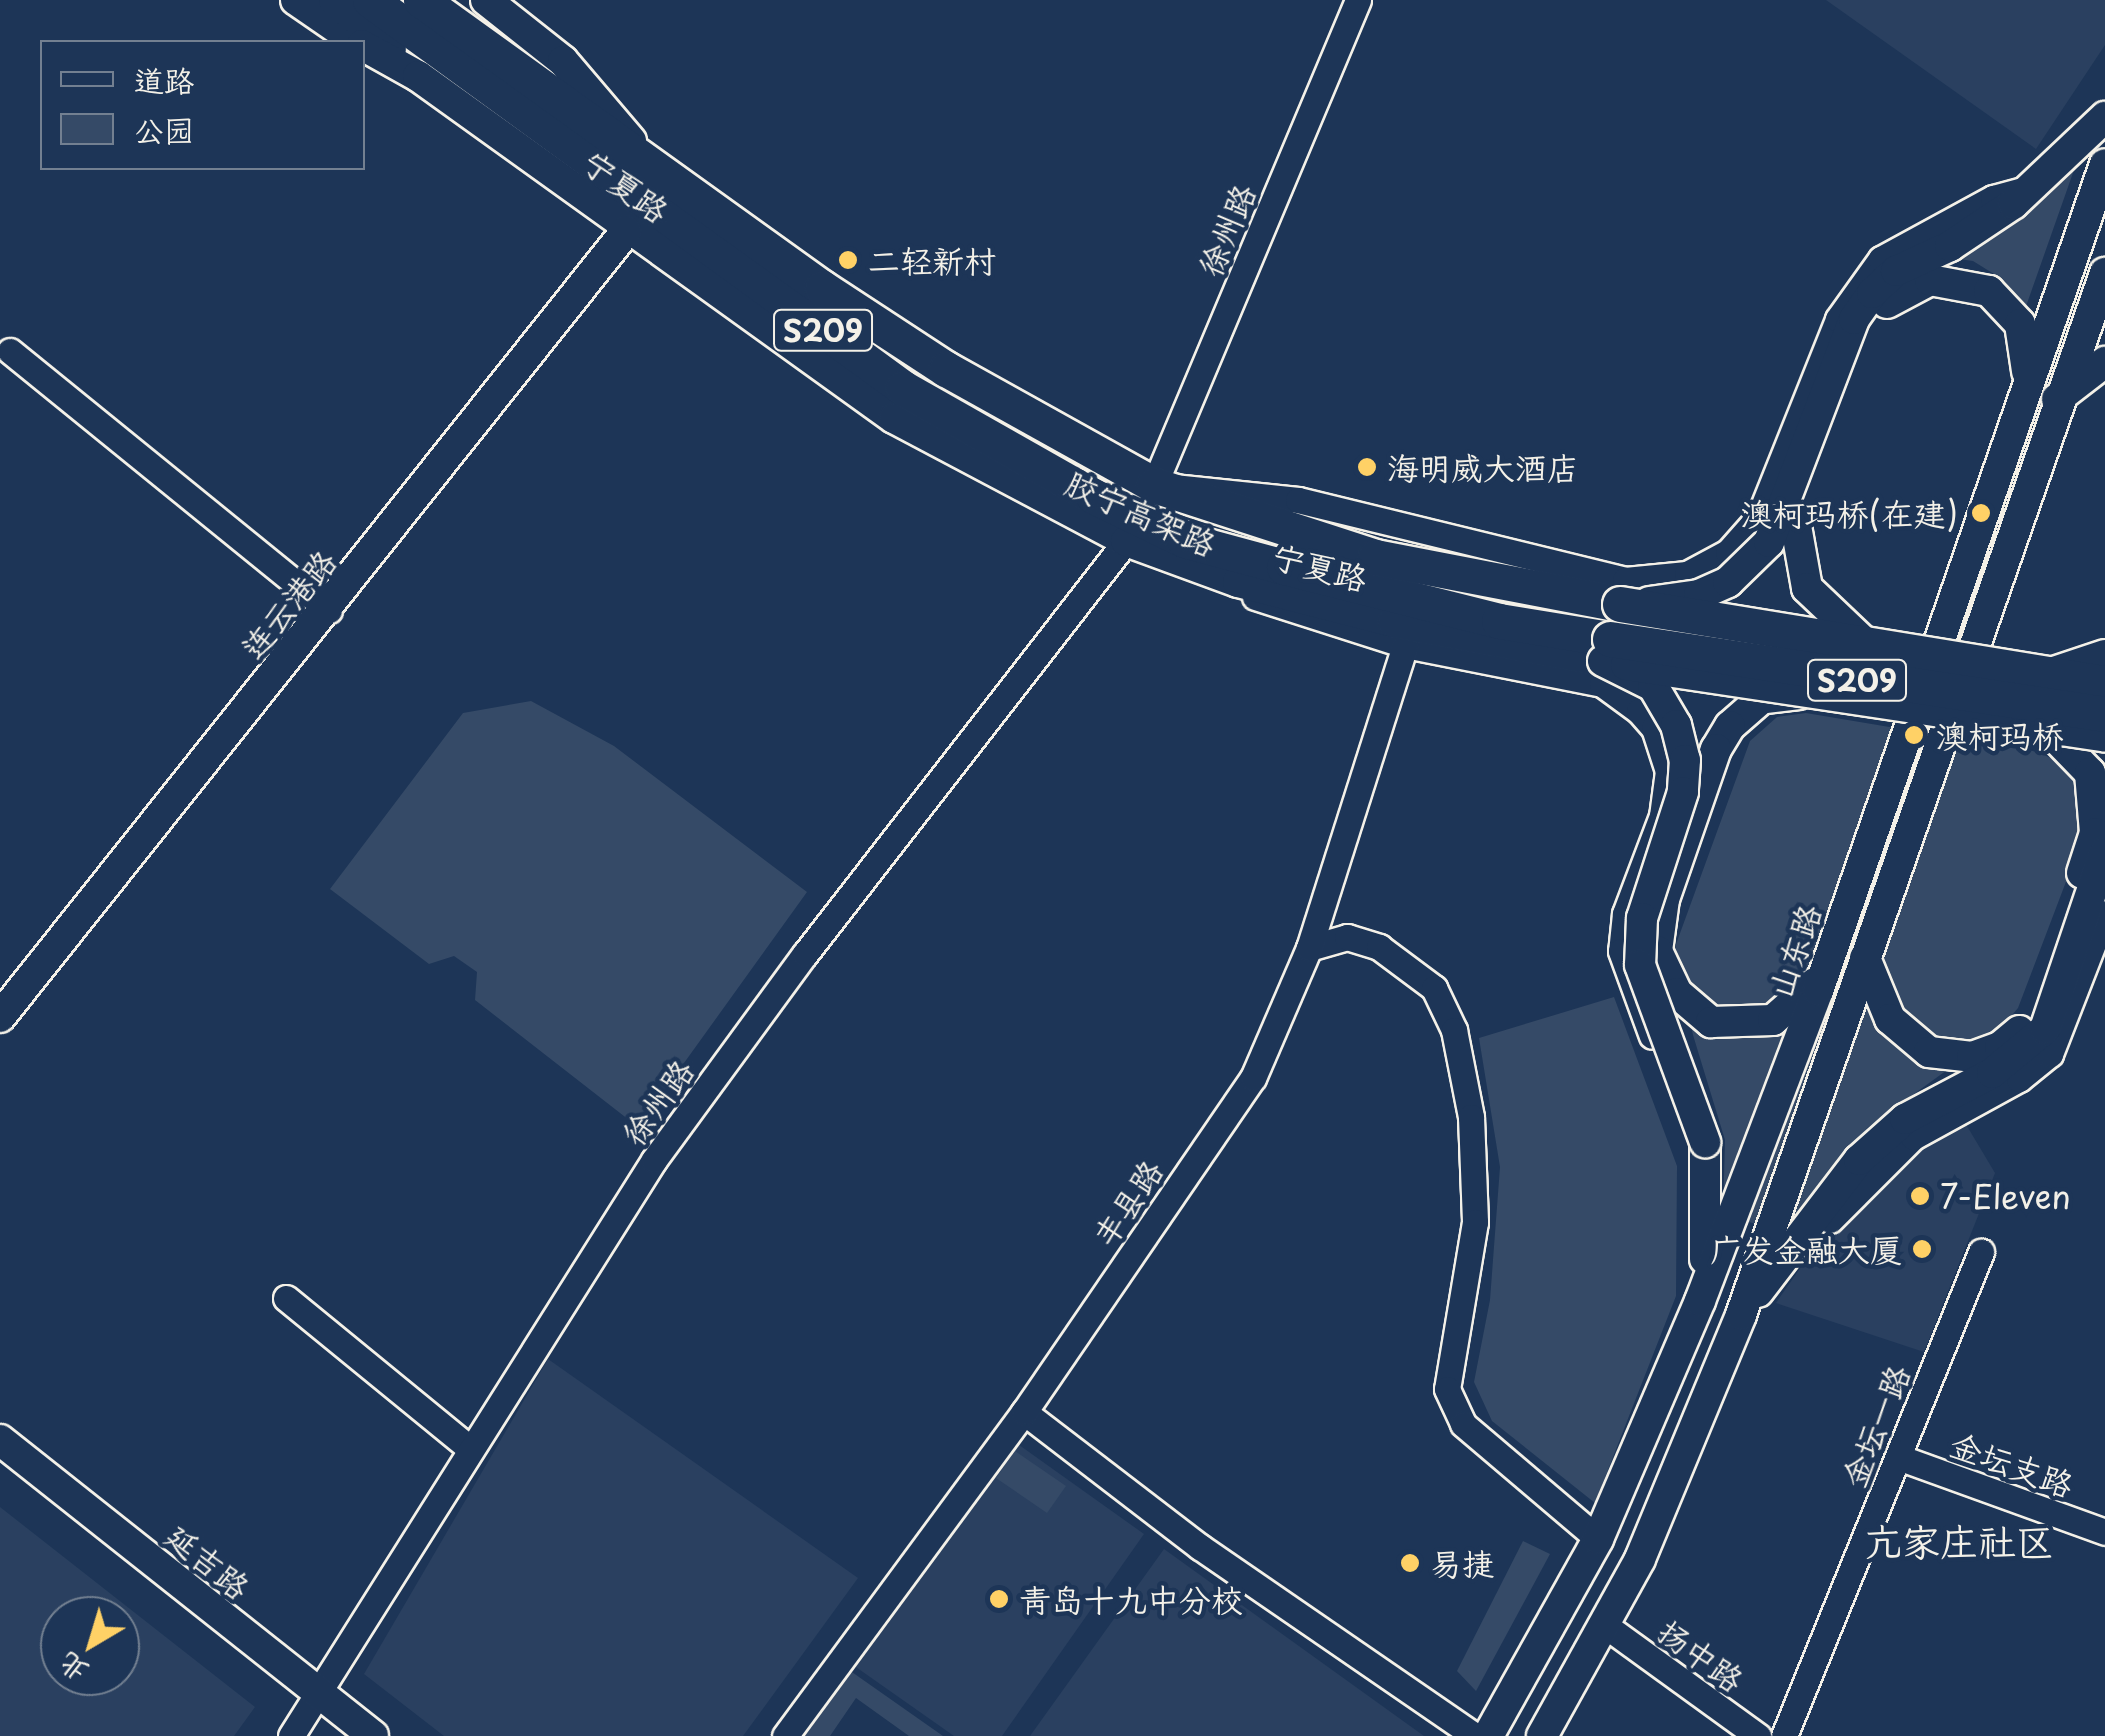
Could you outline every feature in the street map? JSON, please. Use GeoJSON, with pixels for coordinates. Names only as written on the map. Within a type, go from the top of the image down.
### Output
{"type":"FeatureCollection","features":[{"type":"Feature","properties":{"kind":"highway","name":"胶宁高架路"},"geometry":{"type":"LineString","coordinates":[[370,0],[903,388],[1093,496],[1184,540],[1607,650],[2105,714]]}},
{"type":"Feature","properties":{"kind":"highway","name":"胶宁高架路"},"geometry":{"type":"LineString","coordinates":[[421,0],[822,288],[946,369],[1154,485],[1375,557],[1620,604],[2105,683]]}},
{"type":"Feature","properties":{"kind":"main road","name":"宁夏路"},"geometry":{"type":"LineString","coordinates":[[296,0],[354,40]]}},
{"type":"Feature","properties":{"kind":"main road"},"geometry":{"type":"LineString","coordinates":[[334,0],[418,76]]}},
{"type":"Feature","properties":{"kind":"main road","name":"宁夏路"},"geometry":{"type":"LineString","coordinates":[[486,0],[563,61],[646,159]]}},
{"type":"Feature","properties":{"kind":"main road","name":"宁夏路"},"geometry":{"type":"LineString","coordinates":[[365,47],[418,76],[626,231],[894,418],[1126,541],[1198,567],[1393,622],[1607,650],[1812,692],[2105,737]]}},
{"type":"Feature","properties":{"kind":"main road"},"geometry":{"type":"LineString","coordinates":[[1864,642],[1807,588],[1786,524],[1854,319],[1872,293],[1896,271],[1950,246],[2035,187],[2105,118]]}},
{"type":"Feature","properties":{"kind":"main road","name":"山东路"},"geometry":{"type":"LineString","coordinates":[[1488,1736],[1598,1539],[1700,1300],[1827,963],[2027,379],[2105,164]]}},
{"type":"Feature","properties":{"kind":"main road","name":"连云港路"},"geometry":{"type":"LineString","coordinates":[[0,1017],[329,610],[626,231]]}},
{"type":"Feature","properties":{"kind":"main road"},"geometry":{"type":"LineString","coordinates":[[1542,1736],[1606,1626],[1741,1315],[2055,401],[2105,273]]}},
{"type":"Feature","properties":{"kind":"main road"},"geometry":{"type":"LineString","coordinates":[[1620,604],[1699,595],[1728,582],[1786,524],[1874,316],[1911,286],[1952,280],[1990,290],[2020,324],[2027,379]]}},
{"type":"Feature","properties":{"kind":"main road"},"geometry":{"type":"LineString","coordinates":[[2055,401],[2105,362]]}},
{"type":"Feature","properties":{"kind":"main road"},"geometry":{"type":"LineString","coordinates":[[1607,650],[1652,686],[1676,725],[1685,760],[1684,792],[1642,918],[1640,965],[1705,1142],[1708,1210],[1700,1300]]}},
{"type":"Feature","properties":{"kind":"main road"},"geometry":{"type":"LineString","coordinates":[[2048,674],[2105,655]]}},
{"type":"Feature","properties":{"kind":"main road"},"geometry":{"type":"LineString","coordinates":[[1812,692],[1761,699],[1730,726],[1716,750],[1657,926],[1658,951],[1677,992],[1711,1022],[1773,1020],[1806,997],[1827,963]]}},
{"type":"Feature","properties":{"kind":"main road"},"geometry":{"type":"LineString","coordinates":[[1865,958],[1890,1018],[1929,1052],[1972,1056],[2000,1047],[2036,1006],[2096,833],[2096,798],[2081,759],[2023,725]]}},
{"type":"Feature","properties":{"kind":"main road"},"geometry":{"type":"LineString","coordinates":[[1741,1315],[1859,1160],[1905,1119],[1992,1073],[2044,1029],[2105,852]]}},
{"type":"Feature","properties":{"kind":"main road","name":"延吉路"},"geometry":{"type":"LineString","coordinates":[[0,1440],[373,1736]]}},
{"type":"Feature","properties":{"kind":"street","name":"徐州路"},"geometry":{"type":"LineString","coordinates":[[1154,485],[1358,0]]}},
{"type":"Feature","properties":{"kind":"street"},"geometry":{"type":"LineString","coordinates":[[1154,485],[1298,500],[1624,580],[1658,580],[1706,567],[1728,552],[1759,517],[1838,320],[1881,260],[1993,198],[2035,187]]}},
{"type":"Feature","properties":{"kind":"street"},"geometry":{"type":"LineString","coordinates":[[10,351],[329,610]]}},
{"type":"Feature","properties":{"kind":"street","name":"徐州路"},"geometry":{"type":"LineString","coordinates":[[292,1736],[654,1160],[1126,541]]}},
{"type":"Feature","properties":{"kind":"street"},"geometry":{"type":"LineString","coordinates":[[1198,567],[1308,619],[1405,645],[1602,684],[1654,728],[1668,771],[1662,816],[1625,914],[1621,951],[1678,1097],[1708,1210]]}},
{"type":"Feature","properties":{"kind":"street"},"geometry":{"type":"LineString","coordinates":[[1620,696],[1647,675],[1664,638],[1658,580]]}},
{"type":"Feature","properties":{"kind":"street","name":"丰县路"},"geometry":{"type":"LineString","coordinates":[[785,1736],[1024,1412],[1253,1078],[1309,948],[1405,645]]}},
{"type":"Feature","properties":{"kind":"street"},"geometry":{"type":"LineString","coordinates":[[1741,1315],[1913,1136],[2019,1078],[2050,1054],[2105,913]]}},
{"type":"Feature","properties":{"kind":"street"},"geometry":{"type":"LineString","coordinates":[[1309,948],[1347,937],[1407,964],[1434,988],[1454,1030],[1471,1117],[1475,1222],[1446,1388],[1463,1424],[1598,1539]]}},
{"type":"Feature","properties":{"kind":"street","name":"金坛一路"},"geometry":{"type":"LineString","coordinates":[[1784,1736],[1981,1252]]}},
{"type":"Feature","properties":{"kind":"street"},"geometry":{"type":"LineString","coordinates":[[286,1298],[470,1448]]}},
{"type":"Feature","properties":{"kind":"street"},"geometry":{"type":"LineString","coordinates":[[1024,1412],[1200,1547],[1476,1736]]}},
{"type":"Feature","properties":{"kind":"street","name":"金坛支路"},"geometry":{"type":"LineString","coordinates":[[1898,1457],[2105,1532]]}},
{"type":"Feature","properties":{"kind":"street","name":"扬中路"},"geometry":{"type":"LineString","coordinates":[[1606,1626],[1758,1736]]}},
{"type":"Feature","properties":{"kind":"shaded area"},"geometry":{"type":"Polygon","coordinates":[[[1826,0],[2105,0],[2105,45],[2036,149],[1826,0]]]}},
{"type":"Feature","properties":{"kind":"shaded area"},"geometry":{"type":"Polygon","coordinates":[[[1961,1116],[1995,1173],[1924,1352],[1776,1303],[1841,1209],[1911,1142],[1961,1116]]]}},
{"type":"Feature","properties":{"kind":"shaded area"},"geometry":{"type":"Polygon","coordinates":[[[548,1359],[858,1578],[743,1736],[444,1736],[364,1674],[548,1359]]]}},
{"type":"Feature","properties":{"kind":"shaded area","name":"青岛十九中分校"},"geometry":{"type":"Polygon","coordinates":[[[1012,1440],[1144,1534],[1002,1736],[954,1736],[853,1665],[1012,1440]]]}},
{"type":"Feature","properties":{"kind":"shaded area"},"geometry":{"type":"Polygon","coordinates":[[[0,1507],[113,1596],[40,1596],[40,1696],[140,1696],[140,1617],[255,1707],[234,1736],[0,1736],[0,1507]]]}},
{"type":"Feature","properties":{"kind":"shaded area"},"geometry":{"type":"Polygon","coordinates":[[[1164,1549],[1424,1736],[1030,1736],[1164,1549]]]}},
{"type":"Feature","properties":{"kind":"green space"},"geometry":{"type":"Polygon","coordinates":[[[2074,170],[2024,312],[1994,274],[1973,261],[1944,257],[2074,170]]]}},
{"type":"Feature","properties":{"kind":"green space"},"geometry":{"type":"Polygon","coordinates":[[[531,701],[614,746],[807,892],[638,1127],[475,1000],[477,972],[454,956],[429,964],[330,889],[463,713],[531,701]]]}},
{"type":"Feature","properties":{"kind":"green space"},"geometry":{"type":"Polygon","coordinates":[[[1806,713],[2038,752],[2067,766],[2086,788],[2086,829],[2018,1008],[1994,1036],[1867,1128],[1793,1234],[1723,1215],[1725,1140],[1693,1035],[1675,947],[1750,741],[1777,717],[1806,713]]]}},
{"type":"Feature","properties":{"kind":"green space"},"geometry":{"type":"Polygon","coordinates":[[[1614,997],[1677,1166],[1676,1296],[1595,1503],[1492,1421],[1474,1382],[1490,1300],[1500,1167],[1479,1038],[1614,997]]]}},
{"type":"Feature","properties":{"kind":"green space"},"geometry":{"type":"Polygon","coordinates":[[[1015,1451],[1066,1486],[1047,1513],[996,1478],[1015,1451]]]}},
{"type":"Feature","properties":{"kind":"green space"},"geometry":{"type":"Polygon","coordinates":[[[1523,1541],[1550,1554],[1476,1691],[1457,1671],[1523,1541]]]}},
{"type":"Feature","properties":{"kind":"green space"},"geometry":{"type":"Polygon","coordinates":[[[849,1670],[943,1736],[909,1736],[856,1698],[830,1736],[804,1736],[849,1670]]]}},
{"type":"Feature","properties":{"kind":"place","name":"二轻新村"},"geometry":{"type":"Point","coordinates":[848,260]}},
{"type":"Feature","properties":{"kind":"place","name":"海明威大酒店"},"geometry":{"type":"Point","coordinates":[1367,467]}},
{"type":"Feature","properties":{"kind":"place","name":"澳柯玛桥(在建)"},"geometry":{"type":"Point","coordinates":[1981,513]}},
{"type":"Feature","properties":{"kind":"place","name":"澳柯玛桥"},"geometry":{"type":"Point","coordinates":[1914,735]}},
{"type":"Feature","properties":{"kind":"place","name":"7-Eleven"},"geometry":{"type":"Point","coordinates":[1920,1196]}},
{"type":"Feature","properties":{"kind":"place","name":"广发金融大厦"},"geometry":{"type":"Point","coordinates":[1922,1249]}},
{"type":"Feature","properties":{"kind":"place","name":"易捷"},"geometry":{"type":"Point","coordinates":[1410,1563]}},
{"type":"Feature","properties":{"kind":"place","name":"青岛十九中分校"},"geometry":{"type":"Point","coordinates":[999,1599]}},
{"type":"Feature","properties":{"kind":"district","name":"亢家庄社区"},"geometry":{"type":"Point","coordinates":[1959,1541]}}]}
